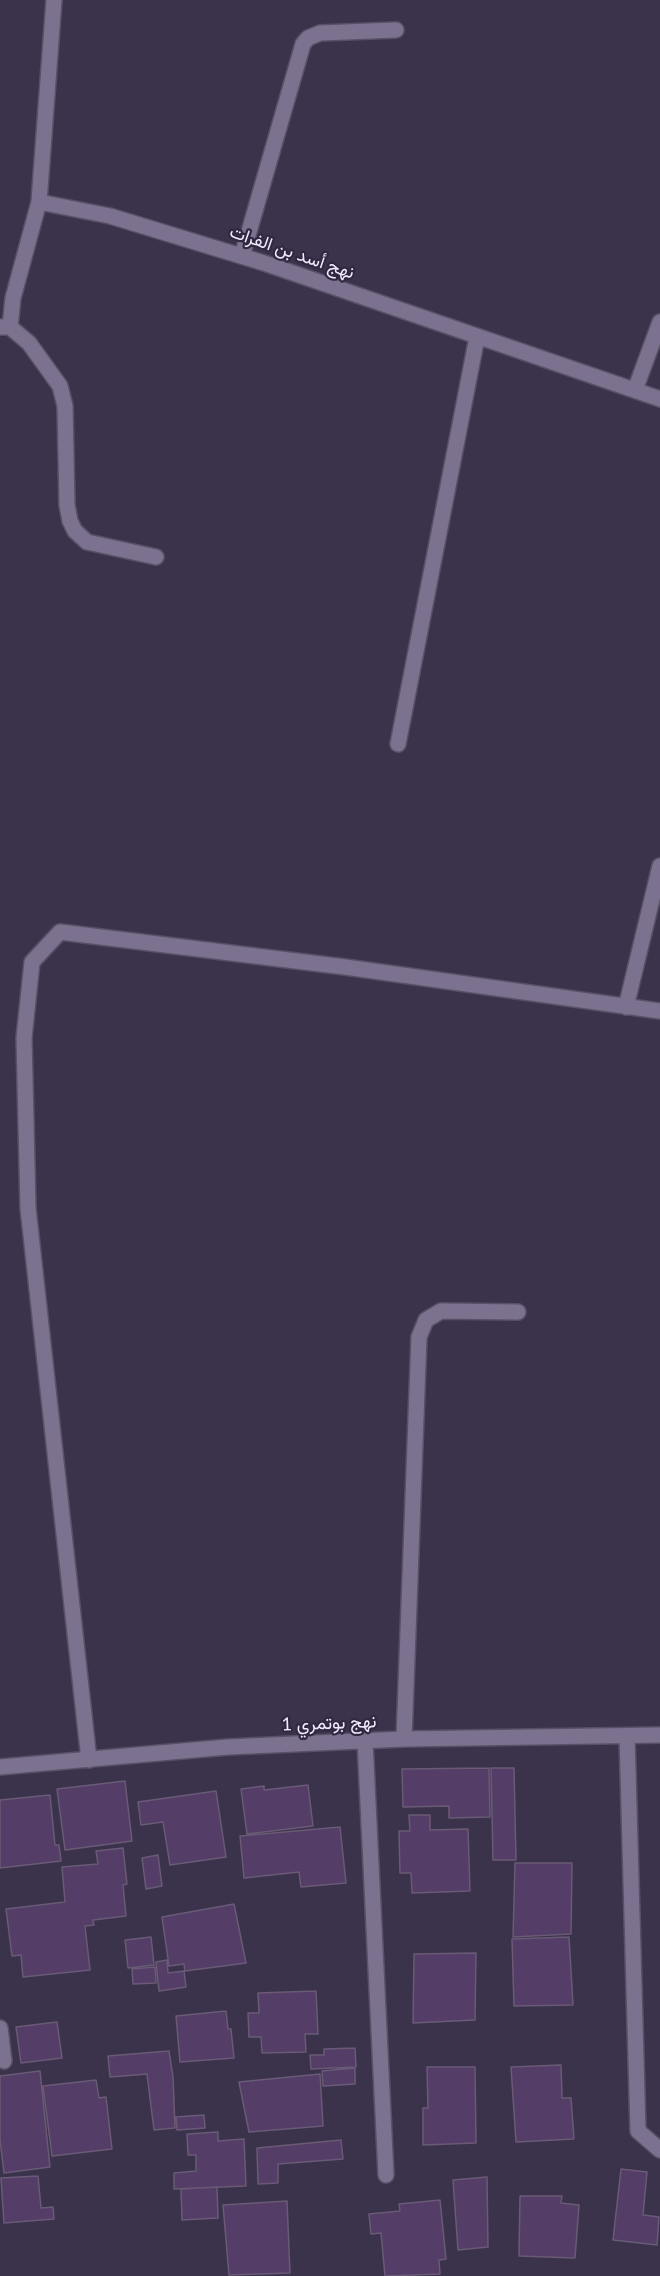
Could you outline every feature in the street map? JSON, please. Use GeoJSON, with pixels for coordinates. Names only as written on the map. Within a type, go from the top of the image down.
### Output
{"type":"FeatureCollection","features":[{"type":"Feature","properties":{"kind":"street"},"geometry":{"type":"LineString","coordinates":[[54,0],[39,202],[5,327],[29,343],[60,386],[65,406],[67,505],[70,521],[75,531],[87,542],[156,557]]}},
{"type":"Feature","properties":{"kind":"street"},"geometry":{"type":"LineString","coordinates":[[242,256],[303,44],[308,38],[320,33],[396,30]]}},
{"type":"Feature","properties":{"kind":"street","name":"نهج أسد بن الفرات"},"geometry":{"type":"LineString","coordinates":[[39,202],[101,214],[242,256],[660,399]]}},
{"type":"Feature","properties":{"kind":"street"},"geometry":{"type":"LineString","coordinates":[[634,390],[660,322]]}},
{"type":"Feature","properties":{"kind":"street"},"geometry":{"type":"LineString","coordinates":[[398,744],[477,337]]}},
{"type":"Feature","properties":{"kind":"street"},"geometry":{"type":"LineString","coordinates":[[626,1008],[660,866]]}},
{"type":"Feature","properties":{"kind":"street"},"geometry":{"type":"LineString","coordinates":[[89,1760],[28,1208],[24,1038],[32,962],[60,932],[345,967],[660,1011]]}},
{"type":"Feature","properties":{"kind":"street"},"geometry":{"type":"LineString","coordinates":[[404,1739],[419,1337],[426,1320],[441,1311],[518,1312]]}},
{"type":"Feature","properties":{"kind":"street","name":"نهج بوتمري 1"},"geometry":{"type":"LineString","coordinates":[[0,1767],[228,1747],[404,1739],[660,1735]]}},
{"type":"Feature","properties":{"kind":"street"},"geometry":{"type":"LineString","coordinates":[[627,1736],[638,2131],[660,2150]]}},
{"type":"Feature","properties":{"kind":"street"},"geometry":{"type":"LineString","coordinates":[[365,1741],[386,2175]]}},
{"type":"Feature","properties":{"kind":"street"},"geometry":{"type":"LineString","coordinates":[[0,2028],[4,2061]]}},
{"type":"Feature","properties":{"kind":"building"},"geometry":{"type":"Polygon","coordinates":[[[489,1768],[490,1817],[449,1818],[449,1806],[403,1807],[402,1769],[489,1768]]]}},
{"type":"Feature","properties":{"kind":"building"},"geometry":{"type":"Polygon","coordinates":[[[491,1768],[514,1768],[516,1860],[493,1860],[491,1768]]]}},
{"type":"Feature","properties":{"kind":"building"},"geometry":{"type":"Polygon","coordinates":[[[125,1781],[132,1841],[65,1850],[57,1789],[125,1781]]]}},
{"type":"Feature","properties":{"kind":"building"},"geometry":{"type":"Polygon","coordinates":[[[308,1785],[313,1826],[247,1834],[241,1789],[264,1786],[264,1790],[308,1785]]]}},
{"type":"Feature","properties":{"kind":"building"},"geometry":{"type":"Polygon","coordinates":[[[216,1791],[226,1857],[170,1865],[163,1822],[141,1825],[138,1802],[216,1791]]]}},
{"type":"Feature","properties":{"kind":"building"},"geometry":{"type":"Polygon","coordinates":[[[50,1795],[55,1845],[59,1845],[61,1861],[0,1868],[0,1800],[50,1795]]]}},
{"type":"Feature","properties":{"kind":"building"},"geometry":{"type":"Polygon","coordinates":[[[409,1815],[430,1815],[430,1830],[468,1829],[470,1891],[412,1893],[411,1873],[400,1873],[399,1831],[410,1831],[409,1815]]]}},
{"type":"Feature","properties":{"kind":"building"},"geometry":{"type":"Polygon","coordinates":[[[340,1827],[346,1883],[301,1887],[299,1872],[244,1878],[240,1836],[340,1827]]]}},
{"type":"Feature","properties":{"kind":"building"},"geometry":{"type":"Polygon","coordinates":[[[123,1848],[127,1884],[123,1885],[126,1916],[93,1920],[94,1925],[85,1926],[90,1970],[23,1977],[21,1955],[12,1956],[6,1909],[65,1902],[62,1867],[98,1864],[96,1851],[123,1848]]]}},
{"type":"Feature","properties":{"kind":"building"},"geometry":{"type":"Polygon","coordinates":[[[158,1855],[162,1886],[146,1889],[142,1858],[158,1855]]]}},
{"type":"Feature","properties":{"kind":"building"},"geometry":{"type":"Polygon","coordinates":[[[515,1863],[572,1863],[571,1934],[513,1937],[515,1863]]]}},
{"type":"Feature","properties":{"kind":"building"},"geometry":{"type":"Polygon","coordinates":[[[234,1904],[246,1963],[185,1971],[184,1964],[169,1966],[162,1917],[234,1904]]]}},
{"type":"Feature","properties":{"kind":"building"},"geometry":{"type":"Polygon","coordinates":[[[151,1937],[154,1965],[128,1968],[125,1940],[151,1937]]]}},
{"type":"Feature","properties":{"kind":"building"},"geometry":{"type":"Polygon","coordinates":[[[569,1937],[573,2005],[514,2006],[512,1939],[569,1937]]]}},
{"type":"Feature","properties":{"kind":"building"},"geometry":{"type":"Polygon","coordinates":[[[476,1953],[475,2020],[413,2023],[414,1954],[476,1953]]]}},
{"type":"Feature","properties":{"kind":"building"},"geometry":{"type":"Polygon","coordinates":[[[167,1960],[168,1973],[184,1971],[186,1987],[159,1991],[156,1962],[167,1960]]]}},
{"type":"Feature","properties":{"kind":"building"},"geometry":{"type":"Polygon","coordinates":[[[155,1967],[156,1983],[133,1984],[132,1969],[155,1967]]]}},
{"type":"Feature","properties":{"kind":"building"},"geometry":{"type":"Polygon","coordinates":[[[316,1991],[318,2034],[305,2034],[306,2052],[262,2053],[261,2037],[249,2037],[248,2013],[259,2013],[258,1993],[316,1991]]]}},
{"type":"Feature","properties":{"kind":"building"},"geometry":{"type":"Polygon","coordinates":[[[226,2011],[228,2029],[231,2029],[234,2058],[180,2062],[176,2016],[226,2011]]]}},
{"type":"Feature","properties":{"kind":"building"},"geometry":{"type":"Polygon","coordinates":[[[57,2022],[62,2058],[21,2063],[16,2027],[57,2022]]]}},
{"type":"Feature","properties":{"kind":"building"},"geometry":{"type":"Polygon","coordinates":[[[355,2048],[356,2067],[311,2069],[310,2055],[324,2055],[324,2049],[355,2048]]]}},
{"type":"Feature","properties":{"kind":"building"},"geometry":{"type":"Polygon","coordinates":[[[169,2051],[173,2077],[175,2128],[154,2130],[147,2074],[110,2077],[108,2056],[169,2051]]]}},
{"type":"Feature","properties":{"kind":"building"},"geometry":{"type":"Polygon","coordinates":[[[561,2065],[562,2098],[571,2098],[574,2139],[516,2142],[511,2067],[561,2065]]]}},
{"type":"Feature","properties":{"kind":"building"},"geometry":{"type":"Polygon","coordinates":[[[427,2067],[475,2067],[476,2143],[423,2145],[423,2108],[428,2108],[427,2067]]]}},
{"type":"Feature","properties":{"kind":"building"},"geometry":{"type":"Polygon","coordinates":[[[355,2068],[355,2084],[323,2086],[322,2071],[355,2068]]]}},
{"type":"Feature","properties":{"kind":"building"},"geometry":{"type":"Polygon","coordinates":[[[40,2071],[50,2167],[4,2173],[0,2140],[0,2076],[40,2071]]]}},
{"type":"Feature","properties":{"kind":"building"},"geometry":{"type":"Polygon","coordinates":[[[320,2074],[323,2126],[249,2132],[239,2082],[320,2074]]]}},
{"type":"Feature","properties":{"kind":"building"},"geometry":{"type":"Polygon","coordinates":[[[96,2080],[99,2098],[106,2097],[112,2149],[52,2156],[43,2086],[96,2080]]]}},
{"type":"Feature","properties":{"kind":"building"},"geometry":{"type":"Polygon","coordinates":[[[204,2115],[205,2128],[177,2130],[176,2117],[204,2115]]]}},
{"type":"Feature","properties":{"kind":"building"},"geometry":{"type":"Polygon","coordinates":[[[218,2132],[218,2141],[244,2139],[246,2186],[174,2189],[174,2173],[196,2171],[196,2155],[188,2155],[187,2134],[218,2132]]]}},
{"type":"Feature","properties":{"kind":"building"},"geometry":{"type":"Polygon","coordinates":[[[341,2140],[343,2159],[278,2164],[278,2183],[258,2184],[257,2148],[341,2140]]]}},
{"type":"Feature","properties":{"kind":"building"},"geometry":{"type":"Polygon","coordinates":[[[621,2169],[647,2172],[643,2215],[659,2217],[657,2245],[613,2240],[621,2169]]]}},
{"type":"Feature","properties":{"kind":"building"},"geometry":{"type":"Polygon","coordinates":[[[38,2176],[41,2208],[53,2207],[54,2219],[4,2223],[1,2178],[38,2176]]]}},
{"type":"Feature","properties":{"kind":"building"},"geometry":{"type":"Polygon","coordinates":[[[487,2177],[488,2247],[458,2250],[453,2180],[487,2177]]]}},
{"type":"Feature","properties":{"kind":"building"},"geometry":{"type":"Polygon","coordinates":[[[217,2187],[218,2218],[182,2220],[181,2189],[217,2187]]]}},
{"type":"Feature","properties":{"kind":"building"},"geometry":{"type":"Polygon","coordinates":[[[520,2196],[562,2196],[561,2203],[579,2205],[575,2258],[519,2256],[520,2196]]]}},
{"type":"Feature","properties":{"kind":"building"},"geometry":{"type":"Polygon","coordinates":[[[440,2200],[446,2259],[439,2260],[440,2274],[385,2276],[381,2233],[371,2234],[369,2214],[400,2211],[399,2204],[440,2200]]]}},
{"type":"Feature","properties":{"kind":"building"},"geometry":{"type":"Polygon","coordinates":[[[287,2201],[290,2273],[229,2275],[223,2205],[287,2201]]]}}]}
